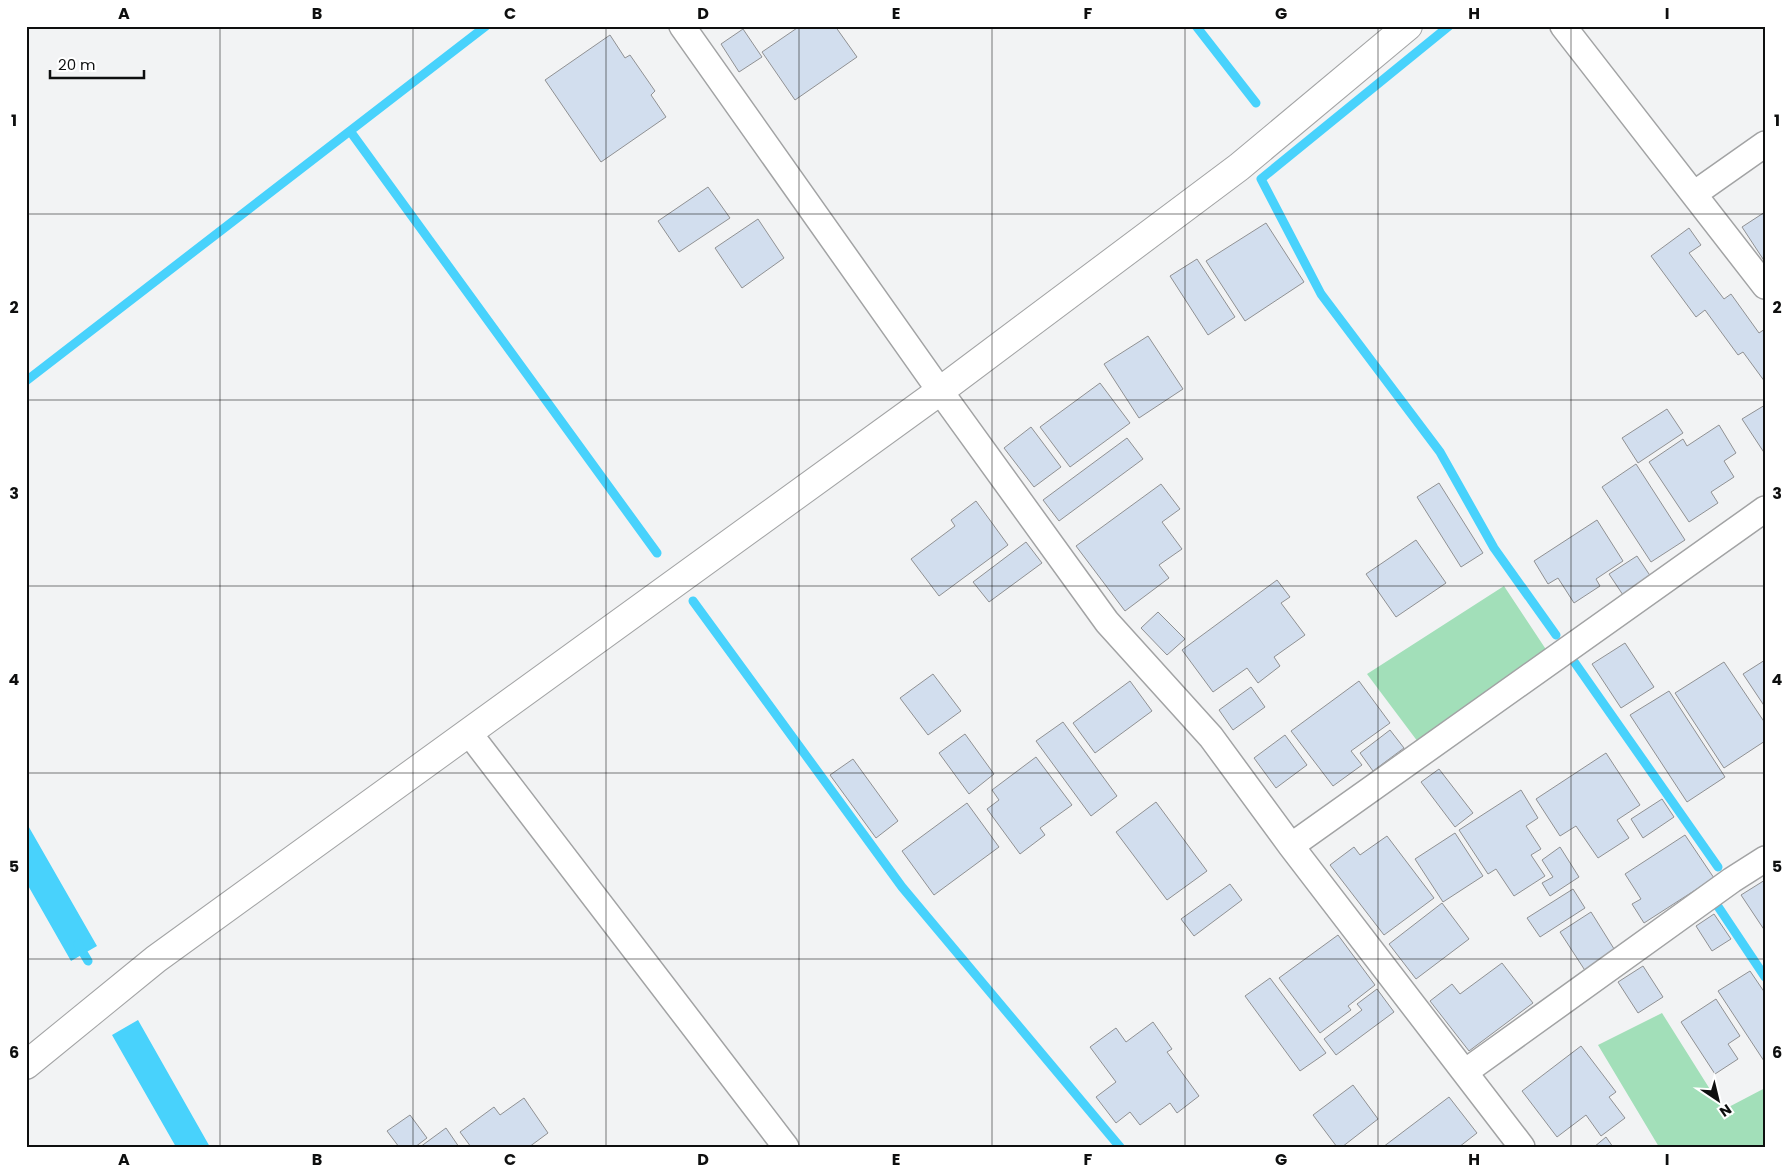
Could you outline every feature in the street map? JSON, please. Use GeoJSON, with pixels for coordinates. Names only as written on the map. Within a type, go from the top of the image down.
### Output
{"type":"FeatureCollection","features":[{"type":"Feature","properties":{"kind":"street"},"geometry":{"type":"LineString","coordinates":[[682,26],[940,391],[1107,622],[1211,737],[1291,846],[1522,1147]]}},
{"type":"Feature","properties":{"kind":"street"},"geometry":{"type":"LineString","coordinates":[[26,1065],[156,959],[940,391],[1240,167],[1408,26]]}},
{"type":"Feature","properties":{"kind":"street"},"geometry":{"type":"LineString","coordinates":[[1563,26],[1765,286]]}},
{"type":"Feature","properties":{"kind":"street"},"geometry":{"type":"LineString","coordinates":[[1694,194],[1765,144]]}},
{"type":"Feature","properties":{"kind":"street"},"geometry":{"type":"LineString","coordinates":[[1291,846],[1765,508]]}},
{"type":"Feature","properties":{"kind":"street"},"geometry":{"type":"LineString","coordinates":[[469,733],[786,1147]]}},
{"type":"Feature","properties":{"kind":"street"},"geometry":{"type":"LineString","coordinates":[[1465,1072],[1732,880],[1765,859]]}},
{"type":"Feature","properties":{"kind":"green space"},"geometry":{"type":"Polygon","coordinates":[[[1504,586],[1547,651],[1418,742],[1367,674],[1504,586]]]}},
{"type":"Feature","properties":{"kind":"green space"},"geometry":{"type":"Polygon","coordinates":[[[1662,1013],[1723,1110],[1765,1088],[1765,1147],[1659,1147],[1598,1045],[1662,1013]]]}},
{"type":"Feature","properties":{"kind":"water"},"geometry":{"type":"Polygon","coordinates":[[[26,822],[97,946],[71,961],[26,882],[26,822]]]}},
{"type":"Feature","properties":{"kind":"water"},"geometry":{"type":"Polygon","coordinates":[[[138,1020],[210,1147],[176,1147],[112,1035],[138,1020]]]}},
{"type":"Feature","properties":{"kind":"building"},"geometry":{"type":"Polygon","coordinates":[[[800,26],[835,26],[857,57],[795,100],[762,52],[800,26]]]}},
{"type":"Feature","properties":{"kind":"building"},"geometry":{"type":"Polygon","coordinates":[[[743,29],[762,57],[739,72],[721,44],[743,29]]]}},
{"type":"Feature","properties":{"kind":"building"},"geometry":{"type":"Polygon","coordinates":[[[610,35],[625,58],[630,55],[655,91],[651,95],[666,117],[601,162],[545,80],[610,35]]]}},
{"type":"Feature","properties":{"kind":"building"},"geometry":{"type":"Polygon","coordinates":[[[708,187],[730,218],[679,252],[658,221],[708,187]]]}},
{"type":"Feature","properties":{"kind":"building"},"geometry":{"type":"Polygon","coordinates":[[[1765,212],[1765,262],[1742,227],[1765,212]]]}},
{"type":"Feature","properties":{"kind":"building"},"geometry":{"type":"Polygon","coordinates":[[[758,219],[784,258],[742,288],[715,248],[758,219]]]}},
{"type":"Feature","properties":{"kind":"building"},"geometry":{"type":"Polygon","coordinates":[[[1266,223],[1304,282],[1245,321],[1206,261],[1266,223]]]}},
{"type":"Feature","properties":{"kind":"building"},"geometry":{"type":"Polygon","coordinates":[[[1689,228],[1701,245],[1689,253],[1724,299],[1731,294],[1759,333],[1765,329],[1765,382],[1743,352],[1738,355],[1705,310],[1696,317],[1651,256],[1689,228]]]}},
{"type":"Feature","properties":{"kind":"building"},"geometry":{"type":"Polygon","coordinates":[[[1197,259],[1235,317],[1208,335],[1170,276],[1197,259]]]}},
{"type":"Feature","properties":{"kind":"building"},"geometry":{"type":"Polygon","coordinates":[[[1148,336],[1183,389],[1139,418],[1104,364],[1148,336]]]}},
{"type":"Feature","properties":{"kind":"building"},"geometry":{"type":"Polygon","coordinates":[[[1100,383],[1130,423],[1070,467],[1040,427],[1100,383]]]}},
{"type":"Feature","properties":{"kind":"building"},"geometry":{"type":"Polygon","coordinates":[[[1765,405],[1765,454],[1742,419],[1765,405]]]}},
{"type":"Feature","properties":{"kind":"building"},"geometry":{"type":"Polygon","coordinates":[[[1667,409],[1683,433],[1638,463],[1622,438],[1667,409]]]}},
{"type":"Feature","properties":{"kind":"building"},"geometry":{"type":"Polygon","coordinates":[[[1719,425],[1736,453],[1724,461],[1734,477],[1711,492],[1718,503],[1689,522],[1649,462],[1683,439],[1687,446],[1719,425]]]}},
{"type":"Feature","properties":{"kind":"building"},"geometry":{"type":"Polygon","coordinates":[[[1031,427],[1061,467],[1034,487],[1004,448],[1031,427]]]}},
{"type":"Feature","properties":{"kind":"building"},"geometry":{"type":"Polygon","coordinates":[[[1127,438],[1143,459],[1059,521],[1043,500],[1127,438]]]}},
{"type":"Feature","properties":{"kind":"building"},"geometry":{"type":"Polygon","coordinates":[[[1636,464],[1685,540],[1651,562],[1602,487],[1636,464]]]}},
{"type":"Feature","properties":{"kind":"building"},"geometry":{"type":"Polygon","coordinates":[[[1439,483],[1483,553],[1461,567],[1417,497],[1439,483]]]}},
{"type":"Feature","properties":{"kind":"building"},"geometry":{"type":"Polygon","coordinates":[[[1161,484],[1180,509],[1162,522],[1182,549],[1159,565],[1169,578],[1125,611],[1076,546],[1161,484]]]}},
{"type":"Feature","properties":{"kind":"building"},"geometry":{"type":"Polygon","coordinates":[[[976,501],[1008,545],[939,596],[911,559],[955,526],[951,520],[976,501]]]}},
{"type":"Feature","properties":{"kind":"building"},"geometry":{"type":"Polygon","coordinates":[[[1597,520],[1623,561],[1596,579],[1600,586],[1574,603],[1558,578],[1548,584],[1534,561],[1597,520]]]}},
{"type":"Feature","properties":{"kind":"building"},"geometry":{"type":"Polygon","coordinates":[[[1416,540],[1446,583],[1396,617],[1366,574],[1416,540]]]}},
{"type":"Feature","properties":{"kind":"building"},"geometry":{"type":"Polygon","coordinates":[[[1026,542],[1042,563],[989,602],[973,582],[1026,542]]]}},
{"type":"Feature","properties":{"kind":"building"},"geometry":{"type":"Polygon","coordinates":[[[1637,556],[1651,577],[1623,595],[1609,574],[1637,556]]]}},
{"type":"Feature","properties":{"kind":"building"},"geometry":{"type":"Polygon","coordinates":[[[1277,580],[1290,597],[1281,603],[1305,635],[1274,657],[1280,666],[1258,683],[1247,668],[1213,692],[1182,650],[1277,580]]]}},
{"type":"Feature","properties":{"kind":"building"},"geometry":{"type":"Polygon","coordinates":[[[1158,612],[1185,639],[1167,655],[1141,628],[1158,612]]]}},
{"type":"Feature","properties":{"kind":"building"},"geometry":{"type":"Polygon","coordinates":[[[1625,643],[1654,687],[1621,708],[1592,664],[1625,643]]]}},
{"type":"Feature","properties":{"kind":"building"},"geometry":{"type":"Polygon","coordinates":[[[1765,660],[1765,707],[1743,674],[1765,660]]]}},
{"type":"Feature","properties":{"kind":"building"},"geometry":{"type":"Polygon","coordinates":[[[1724,662],[1765,723],[1765,741],[1724,768],[1675,693],[1724,662]]]}},
{"type":"Feature","properties":{"kind":"building"},"geometry":{"type":"Polygon","coordinates":[[[933,674],[961,711],[928,735],[900,698],[933,674]]]}},
{"type":"Feature","properties":{"kind":"building"},"geometry":{"type":"Polygon","coordinates":[[[1130,681],[1152,711],[1095,753],[1073,723],[1130,681]]]}},
{"type":"Feature","properties":{"kind":"building"},"geometry":{"type":"Polygon","coordinates":[[[1359,681],[1390,723],[1351,751],[1362,765],[1333,786],[1291,731],[1359,681]]]}},
{"type":"Feature","properties":{"kind":"building"},"geometry":{"type":"Polygon","coordinates":[[[1251,687],[1265,707],[1233,730],[1219,710],[1251,687]]]}},
{"type":"Feature","properties":{"kind":"building"},"geometry":{"type":"Polygon","coordinates":[[[1669,691],[1725,777],[1687,802],[1630,715],[1669,691]]]}},
{"type":"Feature","properties":{"kind":"building"},"geometry":{"type":"Polygon","coordinates":[[[1063,722],[1117,796],[1091,816],[1036,741],[1063,722]]]}},
{"type":"Feature","properties":{"kind":"building"},"geometry":{"type":"Polygon","coordinates":[[[1390,730],[1404,748],[1373,771],[1360,753],[1390,730]]]}},
{"type":"Feature","properties":{"kind":"building"},"geometry":{"type":"Polygon","coordinates":[[[965,734],[994,774],[969,794],[939,753],[965,734]]]}},
{"type":"Feature","properties":{"kind":"building"},"geometry":{"type":"Polygon","coordinates":[[[1285,735],[1307,765],[1276,788],[1254,758],[1285,735]]]}},
{"type":"Feature","properties":{"kind":"building"},"geometry":{"type":"Polygon","coordinates":[[[1606,753],[1640,805],[1617,820],[1629,838],[1598,858],[1576,826],[1560,836],[1536,799],[1606,753]]]}},
{"type":"Feature","properties":{"kind":"building"},"geometry":{"type":"Polygon","coordinates":[[[1036,757],[1072,805],[1040,828],[1045,835],[1020,854],[987,809],[999,800],[992,790],[1036,757]]]}},
{"type":"Feature","properties":{"kind":"building"},"geometry":{"type":"Polygon","coordinates":[[[853,759],[898,821],[876,838],[830,775],[853,759]]]}},
{"type":"Feature","properties":{"kind":"building"},"geometry":{"type":"Polygon","coordinates":[[[1439,769],[1473,813],[1455,827],[1421,782],[1439,769]]]}},
{"type":"Feature","properties":{"kind":"building"},"geometry":{"type":"Polygon","coordinates":[[[1521,790],[1538,818],[1526,826],[1541,849],[1531,855],[1545,876],[1514,896],[1496,869],[1488,874],[1459,830],[1521,790]]]}},
{"type":"Feature","properties":{"kind":"building"},"geometry":{"type":"Polygon","coordinates":[[[1662,799],[1674,817],[1643,838],[1631,819],[1662,799]]]}},
{"type":"Feature","properties":{"kind":"building"},"geometry":{"type":"Polygon","coordinates":[[[1156,802],[1207,871],[1167,900],[1116,832],[1156,802]]]}},
{"type":"Feature","properties":{"kind":"building"},"geometry":{"type":"Polygon","coordinates":[[[967,803],[999,847],[934,895],[902,851],[967,803]]]}},
{"type":"Feature","properties":{"kind":"building"},"geometry":{"type":"Polygon","coordinates":[[[1455,833],[1483,876],[1443,902],[1415,859],[1455,833]]]}},
{"type":"Feature","properties":{"kind":"building"},"geometry":{"type":"Polygon","coordinates":[[[1685,835],[1714,878],[1644,923],[1632,904],[1641,899],[1625,874],[1685,835]]]}},
{"type":"Feature","properties":{"kind":"building"},"geometry":{"type":"Polygon","coordinates":[[[1387,836],[1434,898],[1384,935],[1330,865],[1354,847],[1360,855],[1387,836]]]}},
{"type":"Feature","properties":{"kind":"building"},"geometry":{"type":"Polygon","coordinates":[[[1560,847],[1579,877],[1550,896],[1542,883],[1553,877],[1542,860],[1560,847]]]}},
{"type":"Feature","properties":{"kind":"building"},"geometry":{"type":"Polygon","coordinates":[[[1765,880],[1765,931],[1741,895],[1765,880]]]}},
{"type":"Feature","properties":{"kind":"building"},"geometry":{"type":"Polygon","coordinates":[[[1230,884],[1242,900],[1194,936],[1181,919],[1230,884]]]}},
{"type":"Feature","properties":{"kind":"building"},"geometry":{"type":"Polygon","coordinates":[[[1573,889],[1585,908],[1540,937],[1527,918],[1573,889]]]}},
{"type":"Feature","properties":{"kind":"building"},"geometry":{"type":"Polygon","coordinates":[[[1442,903],[1469,939],[1416,979],[1389,944],[1442,903]]]}},
{"type":"Feature","properties":{"kind":"building"},"geometry":{"type":"Polygon","coordinates":[[[1591,912],[1616,952],[1586,972],[1560,932],[1591,912]]]}},
{"type":"Feature","properties":{"kind":"building"},"geometry":{"type":"Polygon","coordinates":[[[1714,914],[1731,939],[1712,951],[1696,926],[1714,914]]]}},
{"type":"Feature","properties":{"kind":"building"},"geometry":{"type":"Polygon","coordinates":[[[1338,935],[1375,985],[1348,1006],[1351,1010],[1320,1033],[1279,978],[1338,935]]]}},
{"type":"Feature","properties":{"kind":"building"},"geometry":{"type":"Polygon","coordinates":[[[1502,963],[1533,1003],[1469,1051],[1430,1001],[1452,984],[1460,994],[1502,963]]]}},
{"type":"Feature","properties":{"kind":"building"},"geometry":{"type":"Polygon","coordinates":[[[1643,966],[1663,997],[1638,1013],[1618,982],[1643,966]]]}},
{"type":"Feature","properties":{"kind":"building"},"geometry":{"type":"Polygon","coordinates":[[[1750,971],[1765,993],[1764,1061],[1718,991],[1750,971]]]}},
{"type":"Feature","properties":{"kind":"building"},"geometry":{"type":"Polygon","coordinates":[[[1270,978],[1326,1053],[1300,1071],[1245,996],[1270,978]]]}},
{"type":"Feature","properties":{"kind":"building"},"geometry":{"type":"Polygon","coordinates":[[[1377,989],[1394,1012],[1336,1055],[1324,1039],[1362,1010],[1357,1004],[1377,989]]]}},
{"type":"Feature","properties":{"kind":"building"},"geometry":{"type":"Polygon","coordinates":[[[1716,999],[1740,1036],[1728,1044],[1738,1059],[1715,1074],[1681,1022],[1716,999]]]}},
{"type":"Feature","properties":{"kind":"building"},"geometry":{"type":"Polygon","coordinates":[[[1153,1022],[1172,1049],[1167,1052],[1199,1096],[1177,1113],[1170,1103],[1140,1125],[1130,1112],[1116,1123],[1096,1097],[1116,1082],[1090,1047],[1116,1028],[1126,1042],[1153,1022]]]}},
{"type":"Feature","properties":{"kind":"building"},"geometry":{"type":"Polygon","coordinates":[[[1581,1046],[1616,1092],[1609,1097],[1625,1118],[1601,1136],[1586,1115],[1557,1137],[1522,1091],[1581,1046]]]}},
{"type":"Feature","properties":{"kind":"building"},"geometry":{"type":"Polygon","coordinates":[[[1353,1085],[1378,1119],[1342,1147],[1337,1147],[1313,1115],[1353,1085]]]}},
{"type":"Feature","properties":{"kind":"building"},"geometry":{"type":"Polygon","coordinates":[[[1449,1097],[1477,1133],[1459,1147],[1383,1147],[1449,1097]]]}},
{"type":"Feature","properties":{"kind":"building"},"geometry":{"type":"Polygon","coordinates":[[[524,1098],[548,1133],[529,1147],[471,1147],[460,1132],[494,1107],[500,1115],[524,1098]]]}},
{"type":"Feature","properties":{"kind":"building"},"geometry":{"type":"Polygon","coordinates":[[[410,1115],[427,1138],[415,1147],[399,1147],[387,1131],[410,1115]]]}},
{"type":"Feature","properties":{"kind":"building"},"geometry":{"type":"Polygon","coordinates":[[[446,1128],[459,1147],[420,1147],[446,1128]]]}},
{"type":"Feature","properties":{"kind":"building"},"geometry":{"type":"Polygon","coordinates":[[[1606,1137],[1613,1147],[1594,1147],[1606,1137]]]}},
{"type":"Feature","properties":{"kind":"waterway"},"geometry":{"type":"LineString","coordinates":[[26,381],[486,26]]}},
{"type":"Feature","properties":{"kind":"waterway"},"geometry":{"type":"LineString","coordinates":[[1196,26],[1256,103]]}},
{"type":"Feature","properties":{"kind":"waterway"},"geometry":{"type":"LineString","coordinates":[[1449,26],[1261,179],[1321,294],[1440,452],[1494,548],[1556,635]]}},
{"type":"Feature","properties":{"kind":"waterway"},"geometry":{"type":"LineString","coordinates":[[350,131],[657,553]]}},
{"type":"Feature","properties":{"kind":"waterway"},"geometry":{"type":"LineString","coordinates":[[693,601],[902,887],[1120,1147]]}},
{"type":"Feature","properties":{"kind":"waterway"},"geometry":{"type":"LineString","coordinates":[[1575,663],[1718,867]]}},
{"type":"Feature","properties":{"kind":"waterway"},"geometry":{"type":"LineString","coordinates":[[1717,905],[1765,977]]}},
{"type":"Feature","properties":{"kind":"waterway"},"geometry":{"type":"LineString","coordinates":[[78,944],[88,961]]}}]}
